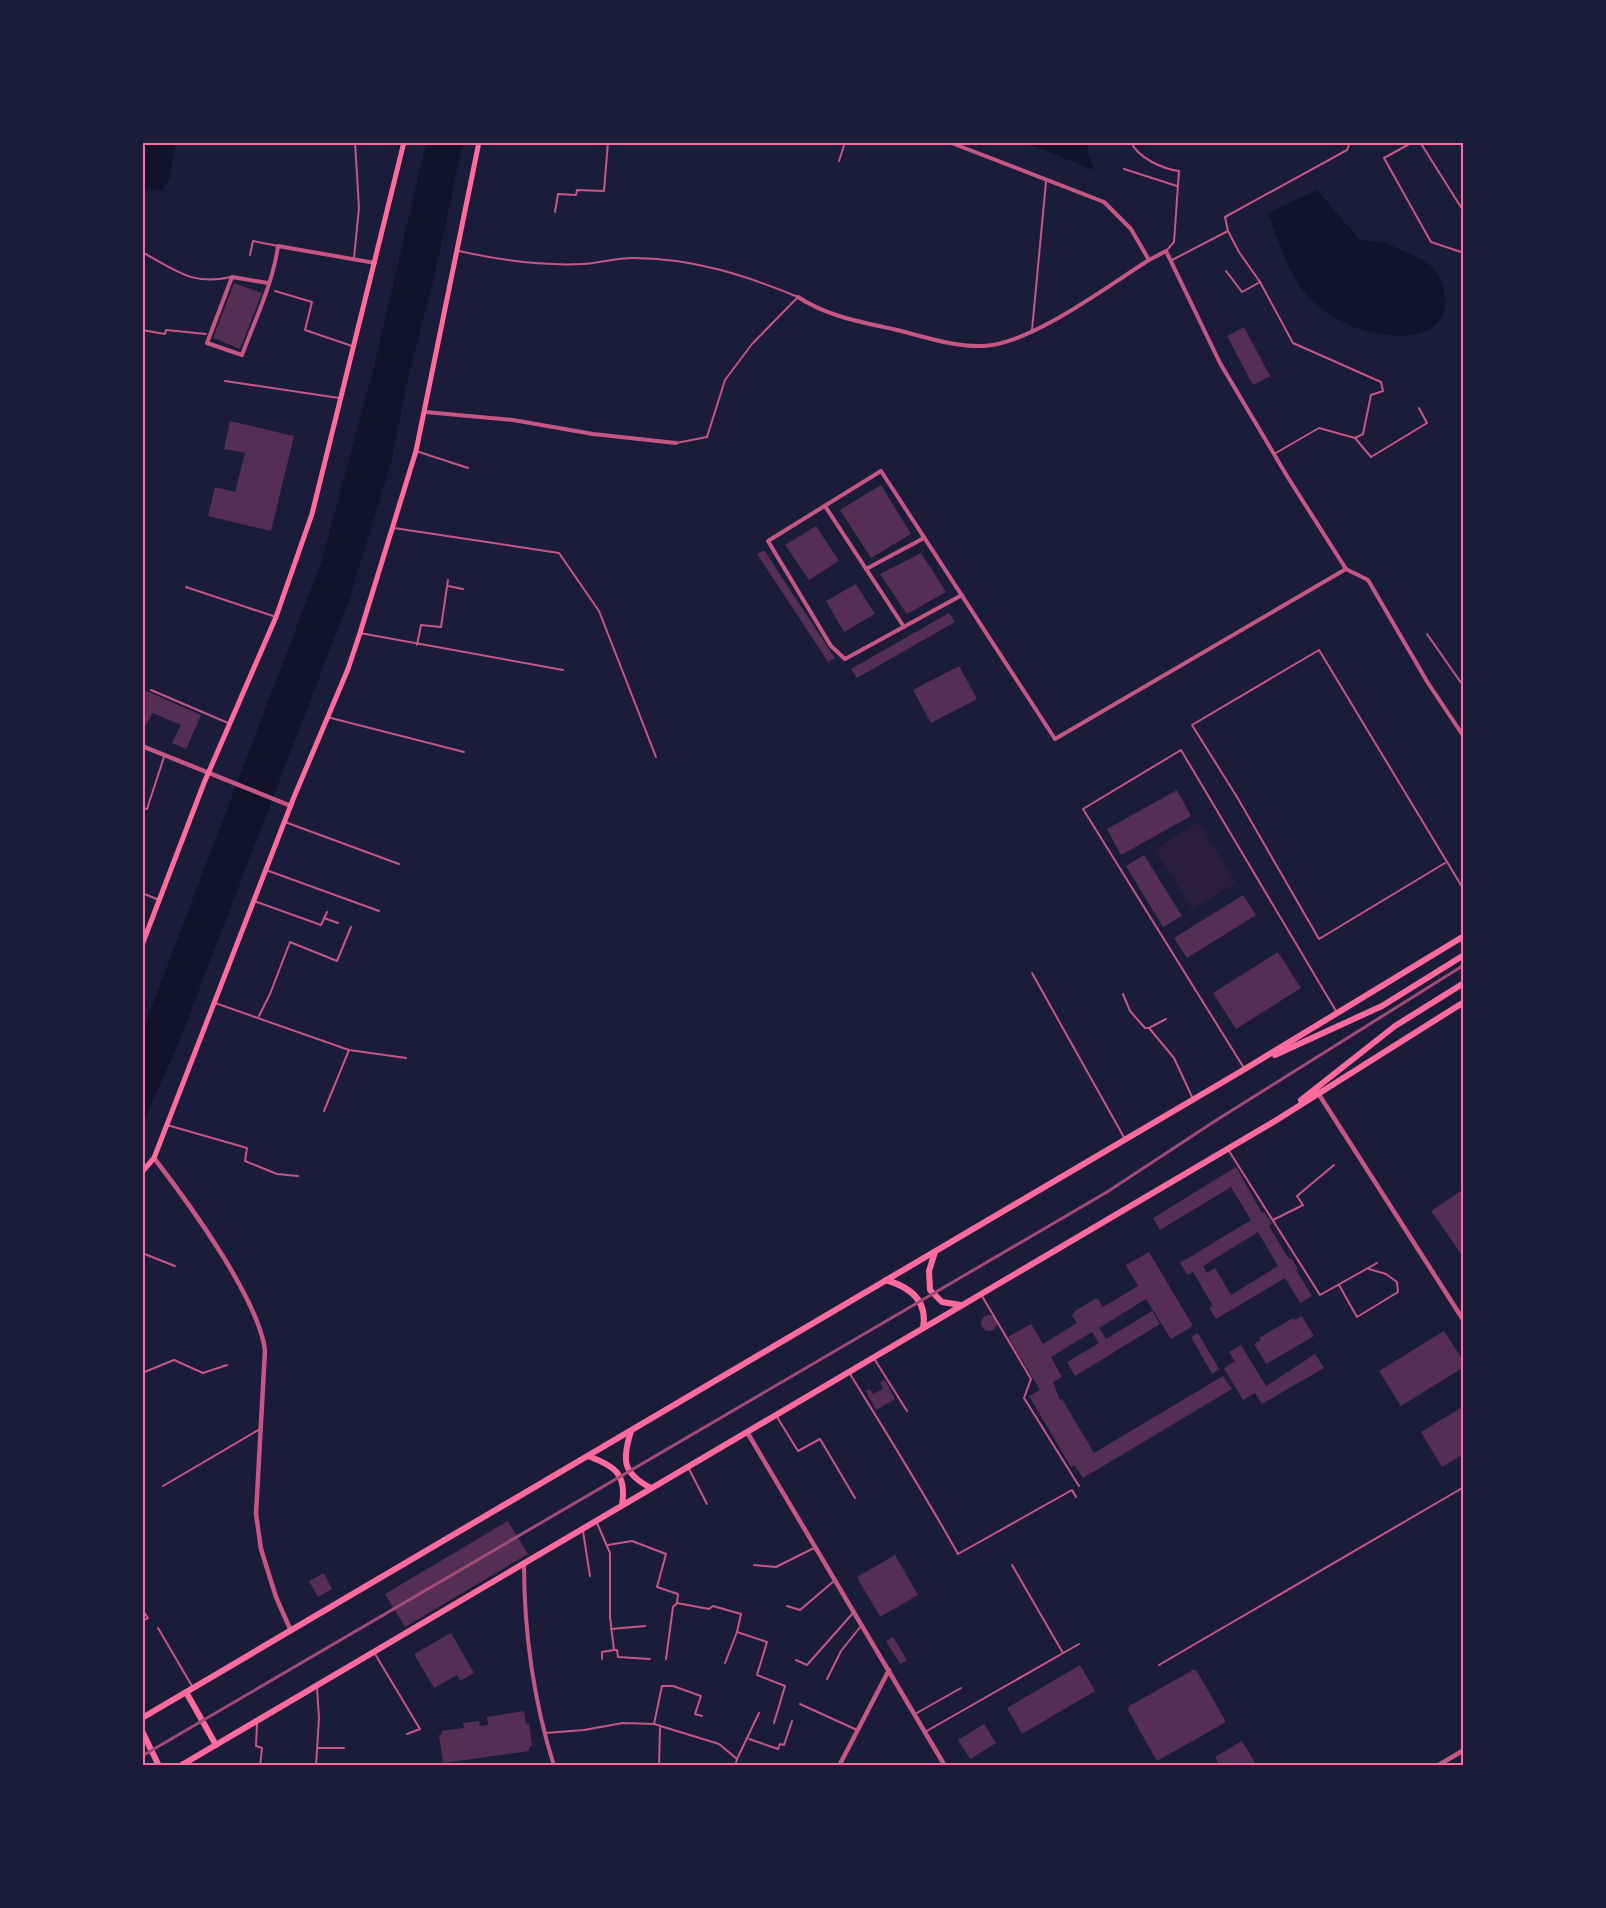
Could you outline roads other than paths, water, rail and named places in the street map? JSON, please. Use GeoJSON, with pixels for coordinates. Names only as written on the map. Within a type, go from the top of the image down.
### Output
{"type":"FeatureCollection","features":[{"type":"Feature","properties":{"kind":"main road"},"geometry":{"type":"LineString","coordinates":[[142,945],[209,771],[276,617],[312,514],[404,142]]}},
{"type":"Feature","properties":{"kind":"main road"},"geometry":{"type":"LineString","coordinates":[[142,1172],[154,1158],[291,806],[348,669],[360,633],[416,451],[479,142]]}},
{"type":"Feature","properties":{"kind":"main road"},"geometry":{"type":"LineString","coordinates":[[142,1718],[1245,1069],[1464,936]]}},
{"type":"Feature","properties":{"kind":"main road"},"geometry":{"type":"LineString","coordinates":[[1245,1069],[1382,1006],[1464,955]]}},
{"type":"Feature","properties":{"kind":"main road"},"geometry":{"type":"LineString","coordinates":[[1275,1121],[1395,1026],[1464,983]]}},
{"type":"Feature","properties":{"kind":"main road"},"geometry":{"type":"LineString","coordinates":[[180,1766],[1228,1149],[1464,1002]]}},
{"type":"Feature","properties":{"kind":"main road"},"geometry":{"type":"LineString","coordinates":[[936,1251],[928,1271],[930,1290],[942,1302],[962,1305]]}},
{"type":"Feature","properties":{"kind":"main road"},"geometry":{"type":"LineString","coordinates":[[886,1280],[906,1286],[915,1294],[924,1311],[923,1328]]}},
{"type":"Feature","properties":{"kind":"main road"},"geometry":{"type":"LineString","coordinates":[[632,1430],[626,1449],[626,1462],[634,1478],[651,1488]]}},
{"type":"Feature","properties":{"kind":"main road"},"geometry":{"type":"LineString","coordinates":[[588,1456],[613,1468],[624,1484],[622,1505]]}},
{"type":"Feature","properties":{"kind":"main road"},"geometry":{"type":"LineString","coordinates":[[186,1692],[216,1744]]}},
{"type":"Feature","properties":{"kind":"main road"},"geometry":{"type":"LineString","coordinates":[[142,1731],[159,1766]]}},
{"type":"Feature","properties":{"kind":"street"},"geometry":{"type":"LineString","coordinates":[[949,142],[1046,182],[1104,202],[1131,229],[1149,260]]}},
{"type":"Feature","properties":{"kind":"street"},"geometry":{"type":"LineString","coordinates":[[268,283],[232,277],[207,343],[242,355],[268,283],[278,246],[375,263]]}},
{"type":"Feature","properties":{"kind":"street"},"geometry":{"type":"LineString","coordinates":[[798,297],[818,310],[960,345],[984,346],[1004,343],[1059,316],[1166,251],[1220,363],[1274,454],[1346,569],[1368,580],[1428,683],[1464,737]]}},
{"type":"Feature","properties":{"kind":"street"},"geometry":{"type":"LineString","coordinates":[[425,412],[513,420],[593,434],[676,443]]}},
{"type":"Feature","properties":{"kind":"street"},"geometry":{"type":"LineString","coordinates":[[962,595],[845,659],[831,646],[768,540],[881,471],[924,538],[962,595],[1055,739],[1346,569]]}},
{"type":"Feature","properties":{"kind":"street"},"geometry":{"type":"LineString","coordinates":[[825,506],[904,627]]}},
{"type":"Feature","properties":{"kind":"street"},"geometry":{"type":"LineString","coordinates":[[866,569],[924,538]]}},
{"type":"Feature","properties":{"kind":"street"},"geometry":{"type":"LineString","coordinates":[[142,746],[209,771],[291,806]]}},
{"type":"Feature","properties":{"kind":"street"},"geometry":{"type":"LineString","coordinates":[[1318,1094],[1464,1321]]}},
{"type":"Feature","properties":{"kind":"street"},"geometry":{"type":"LineString","coordinates":[[154,1158],[229,1268],[262,1330],[265,1350],[255,1514],[276,1597],[291,1631]]}},
{"type":"Feature","properties":{"kind":"street"},"geometry":{"type":"LineString","coordinates":[[747,1432],[863,1624],[945,1766]]}},
{"type":"Feature","properties":{"kind":"street"},"geometry":{"type":"LineString","coordinates":[[524,1563],[526,1618],[545,1733],[554,1766]]}},
{"type":"Feature","properties":{"kind":"street"},"geometry":{"type":"LineString","coordinates":[[840,1766],[890,1670]]}},
{"type":"Feature","properties":{"kind":"street"},"geometry":{"type":"LineString","coordinates":[[1437,1766],[1464,1750]]}},
{"type":"Feature","properties":{"kind":"lane"},"geometry":{"type":"LineString","coordinates":[[354,258],[359,208],[355,142]]}},
{"type":"Feature","properties":{"kind":"lane"},"geometry":{"type":"LineString","coordinates":[[555,212],[558,194],[576,195],[577,190],[604,191],[608,142]]}},
{"type":"Feature","properties":{"kind":"lane"},"geometry":{"type":"LineString","coordinates":[[839,161],[845,142]]}},
{"type":"Feature","properties":{"kind":"lane"},"geometry":{"type":"LineString","coordinates":[[1131,142],[1134,148],[1153,162],[1179,171],[1174,242],[1166,251]]}},
{"type":"Feature","properties":{"kind":"lane"},"geometry":{"type":"LineString","coordinates":[[1350,142],[1347,150],[1225,217],[1228,231],[1260,282],[1293,343],[1381,382],[1383,391],[1371,395],[1365,431],[1355,438]]}},
{"type":"Feature","properties":{"kind":"lane"},"geometry":{"type":"LineString","coordinates":[[1413,142],[1384,158],[1431,242],[1464,253]]}},
{"type":"Feature","properties":{"kind":"lane"},"geometry":{"type":"LineString","coordinates":[[1420,142],[1464,212]]}},
{"type":"Feature","properties":{"kind":"lane"},"geometry":{"type":"LineString","coordinates":[[1124,169],[1177,186]]}},
{"type":"Feature","properties":{"kind":"lane"},"geometry":{"type":"LineString","coordinates":[[1032,330],[1046,182]]}},
{"type":"Feature","properties":{"kind":"lane"},"geometry":{"type":"LineString","coordinates":[[1170,261],[1228,231]]}},
{"type":"Feature","properties":{"kind":"lane"},"geometry":{"type":"LineString","coordinates":[[250,255],[253,241],[278,246]]}},
{"type":"Feature","properties":{"kind":"lane"},"geometry":{"type":"LineString","coordinates":[[458,250],[505,259],[554,263],[584,264],[633,258],[676,261],[750,277],[798,297],[752,344],[725,380],[707,437],[676,443]]}},
{"type":"Feature","properties":{"kind":"lane"},"geometry":{"type":"LineString","coordinates":[[142,252],[185,277],[213,281],[232,277]]}},
{"type":"Feature","properties":{"kind":"lane"},"geometry":{"type":"LineString","coordinates":[[1226,271],[1242,292],[1260,282]]}},
{"type":"Feature","properties":{"kind":"lane"},"geometry":{"type":"LineString","coordinates":[[275,291],[312,302],[305,330],[355,347]]}},
{"type":"Feature","properties":{"kind":"lane"},"geometry":{"type":"LineString","coordinates":[[142,330],[165,334],[166,330],[206,334]]}},
{"type":"Feature","properties":{"kind":"lane"},"geometry":{"type":"LineString","coordinates":[[225,381],[342,399]]}},
{"type":"Feature","properties":{"kind":"lane"},"geometry":{"type":"LineString","coordinates":[[1274,454],[1319,428],[1355,438],[1371,457],[1427,423],[1419,408]]}},
{"type":"Feature","properties":{"kind":"lane"},"geometry":{"type":"LineString","coordinates":[[416,451],[468,468]]}},
{"type":"Feature","properties":{"kind":"lane"},"geometry":{"type":"LineString","coordinates":[[392,528],[559,553],[599,610],[656,756]]}},
{"type":"Feature","properties":{"kind":"lane"},"geometry":{"type":"LineString","coordinates":[[417,645],[420,625],[441,627],[448,580]]}},
{"type":"Feature","properties":{"kind":"lane"},"geometry":{"type":"LineString","coordinates":[[448,586],[463,588]]}},
{"type":"Feature","properties":{"kind":"lane"},"geometry":{"type":"LineString","coordinates":[[186,587],[276,617]]}},
{"type":"Feature","properties":{"kind":"lane"},"geometry":{"type":"LineString","coordinates":[[360,633],[563,670]]}},
{"type":"Feature","properties":{"kind":"lane"},"geometry":{"type":"LineString","coordinates":[[1426,634],[1464,687]]}},
{"type":"Feature","properties":{"kind":"lane"},"geometry":{"type":"LineString","coordinates":[[1445,862],[1319,939],[1237,797],[1192,725],[1319,650],[1464,890]]}},
{"type":"Feature","properties":{"kind":"lane"},"geometry":{"type":"LineString","coordinates":[[151,690],[230,724]]}},
{"type":"Feature","properties":{"kind":"lane"},"geometry":{"type":"LineString","coordinates":[[327,717],[464,752]]}},
{"type":"Feature","properties":{"kind":"lane"},"geometry":{"type":"LineString","coordinates":[[1245,1069],[1083,809],[1181,750],[1337,1014]]}},
{"type":"Feature","properties":{"kind":"lane"},"geometry":{"type":"LineString","coordinates":[[142,808],[147,809],[165,754]]}},
{"type":"Feature","properties":{"kind":"lane"},"geometry":{"type":"LineString","coordinates":[[285,822],[399,864]]}},
{"type":"Feature","properties":{"kind":"lane"},"geometry":{"type":"LineString","coordinates":[[266,870],[380,911]]}},
{"type":"Feature","properties":{"kind":"lane"},"geometry":{"type":"LineString","coordinates":[[142,894],[159,900]]}},
{"type":"Feature","properties":{"kind":"lane"},"geometry":{"type":"LineString","coordinates":[[254,901],[321,926],[327,912]]}},
{"type":"Feature","properties":{"kind":"lane"},"geometry":{"type":"LineString","coordinates":[[324,918],[338,923]]}},
{"type":"Feature","properties":{"kind":"lane"},"geometry":{"type":"LineString","coordinates":[[258,1017],[270,994],[290,942],[337,961],[351,927]]}},
{"type":"Feature","properties":{"kind":"lane"},"geometry":{"type":"LineString","coordinates":[[1032,973],[1125,1139]]}},
{"type":"Feature","properties":{"kind":"lane"},"geometry":{"type":"LineString","coordinates":[[1123,994],[1139,1022],[1145,1028],[1149,1028],[1174,1058],[1193,1099]]}},
{"type":"Feature","properties":{"kind":"lane"},"geometry":{"type":"LineString","coordinates":[[215,1003],[350,1050],[406,1058]]}},
{"type":"Feature","properties":{"kind":"lane"},"geometry":{"type":"LineString","coordinates":[[1149,1028],[1166,1019]]}},
{"type":"Feature","properties":{"kind":"lane"},"geometry":{"type":"LineString","coordinates":[[324,1111],[350,1050]]}},
{"type":"Feature","properties":{"kind":"lane"},"geometry":{"type":"LineString","coordinates":[[167,1125],[247,1148],[245,1161],[277,1174],[298,1176]]}},
{"type":"Feature","properties":{"kind":"lane"},"geometry":{"type":"LineString","coordinates":[[1228,1149],[1320,1295],[1377,1263]]}},
{"type":"Feature","properties":{"kind":"lane"},"geometry":{"type":"LineString","coordinates":[[1273,1220],[1303,1205],[1297,1196],[1334,1166]]}},
{"type":"Feature","properties":{"kind":"lane"},"geometry":{"type":"LineString","coordinates":[[142,1253],[175,1266]]}},
{"type":"Feature","properties":{"kind":"lane"},"geometry":{"type":"LineString","coordinates":[[1339,1285],[1357,1317],[1398,1292],[1397,1282],[1386,1274],[1366,1269]]}},
{"type":"Feature","properties":{"kind":"lane"},"geometry":{"type":"LineString","coordinates":[[981,1294],[1031,1379],[1024,1398],[1079,1486]]}},
{"type":"Feature","properties":{"kind":"lane"},"geometry":{"type":"LineString","coordinates":[[873,1357],[908,1411]]}},
{"type":"Feature","properties":{"kind":"lane"},"geometry":{"type":"LineString","coordinates":[[142,1373],[174,1360],[203,1373],[227,1365]]}},
{"type":"Feature","properties":{"kind":"lane"},"geometry":{"type":"LineString","coordinates":[[849,1372],[926,1496],[958,1554],[1072,1490],[1077,1497]]}},
{"type":"Feature","properties":{"kind":"lane"},"geometry":{"type":"LineString","coordinates":[[776,1415],[798,1451],[820,1439],[855,1498]]}},
{"type":"Feature","properties":{"kind":"lane"},"geometry":{"type":"LineString","coordinates":[[164,1486],[260,1429]]}},
{"type":"Feature","properties":{"kind":"lane"},"geometry":{"type":"LineString","coordinates":[[688,1467],[707,1504]]}},
{"type":"Feature","properties":{"kind":"lane"},"geometry":{"type":"LineString","coordinates":[[1159,1665],[1464,1487]]}},
{"type":"Feature","properties":{"kind":"lane"},"geometry":{"type":"LineString","coordinates":[[596,1521],[608,1545],[614,1650],[617,1650],[618,1657],[650,1659]]}},
{"type":"Feature","properties":{"kind":"lane"},"geometry":{"type":"LineString","coordinates":[[582,1529],[590,1576]]}},
{"type":"Feature","properties":{"kind":"lane"},"geometry":{"type":"LineString","coordinates":[[608,1545],[632,1541],[666,1554],[657,1587],[678,1594],[677,1603],[673,1607],[666,1659]]}},
{"type":"Feature","properties":{"kind":"lane"},"geometry":{"type":"LineString","coordinates":[[754,1565],[776,1567],[816,1547]]}},
{"type":"Feature","properties":{"kind":"lane"},"geometry":{"type":"LineString","coordinates":[[1012,1565],[1063,1653]]}},
{"type":"Feature","properties":{"kind":"lane"},"geometry":{"type":"LineString","coordinates":[[787,1606],[800,1610],[836,1580]]}},
{"type":"Feature","properties":{"kind":"lane"},"geometry":{"type":"LineString","coordinates":[[677,1603],[708,1609],[713,1606],[741,1613],[737,1632],[725,1663]]}},
{"type":"Feature","properties":{"kind":"lane"},"geometry":{"type":"LineString","coordinates":[[142,1609],[148,1618],[142,1621]]}},
{"type":"Feature","properties":{"kind":"lane"},"geometry":{"type":"LineString","coordinates":[[796,1660],[807,1665],[855,1611]]}},
{"type":"Feature","properties":{"kind":"lane"},"geometry":{"type":"LineString","coordinates":[[827,1679],[841,1651],[863,1624]]}},
{"type":"Feature","properties":{"kind":"lane"},"geometry":{"type":"LineString","coordinates":[[611,1629],[645,1626]]}},
{"type":"Feature","properties":{"kind":"lane"},"geometry":{"type":"LineString","coordinates":[[158,1628],[194,1688]]}},
{"type":"Feature","properties":{"kind":"lane"},"geometry":{"type":"LineString","coordinates":[[737,1632],[766,1642],[756,1675],[785,1686],[774,1723]]}},
{"type":"Feature","properties":{"kind":"lane"},"geometry":{"type":"LineString","coordinates":[[926,1732],[1079,1644]]}},
{"type":"Feature","properties":{"kind":"lane"},"geometry":{"type":"LineString","coordinates":[[602,1659],[602,1652],[614,1650]]}},
{"type":"Feature","properties":{"kind":"lane"},"geometry":{"type":"LineString","coordinates":[[374,1652],[420,1729],[407,1734]]}},
{"type":"Feature","properties":{"kind":"lane"},"geometry":{"type":"LineString","coordinates":[[316,1685],[318,1748],[316,1766]]}},
{"type":"Feature","properties":{"kind":"lane"},"geometry":{"type":"LineString","coordinates":[[654,1724],[662,1686],[673,1686],[701,1696],[695,1714],[702,1716]]}},
{"type":"Feature","properties":{"kind":"lane"},"geometry":{"type":"LineString","coordinates":[[915,1714],[961,1688]]}},
{"type":"Feature","properties":{"kind":"lane"},"geometry":{"type":"LineString","coordinates":[[800,1704],[857,1730]]}},
{"type":"Feature","properties":{"kind":"lane"},"geometry":{"type":"LineString","coordinates":[[735,1766],[759,1713]]}},
{"type":"Feature","properties":{"kind":"lane"},"geometry":{"type":"LineString","coordinates":[[258,1720],[256,1746],[262,1748],[260,1766]]}},
{"type":"Feature","properties":{"kind":"lane"},"geometry":{"type":"LineString","coordinates":[[749,1738],[778,1749],[780,1744],[783,1745],[792,1721]]}},
{"type":"Feature","properties":{"kind":"lane"},"geometry":{"type":"LineString","coordinates":[[545,1733],[623,1723],[654,1724],[660,1728],[719,1744],[737,1759]]}},
{"type":"Feature","properties":{"kind":"lane"},"geometry":{"type":"LineString","coordinates":[[659,1766],[660,1728]]}},
{"type":"Feature","properties":{"kind":"lane"},"geometry":{"type":"LineString","coordinates":[[318,1748],[344,1748]]}},
{"type":"Feature","properties":{"kind":"railway"},"geometry":{"type":"LineString","coordinates":[[142,1756],[1107,1192],[1215,1121],[1464,965]]}}]}
